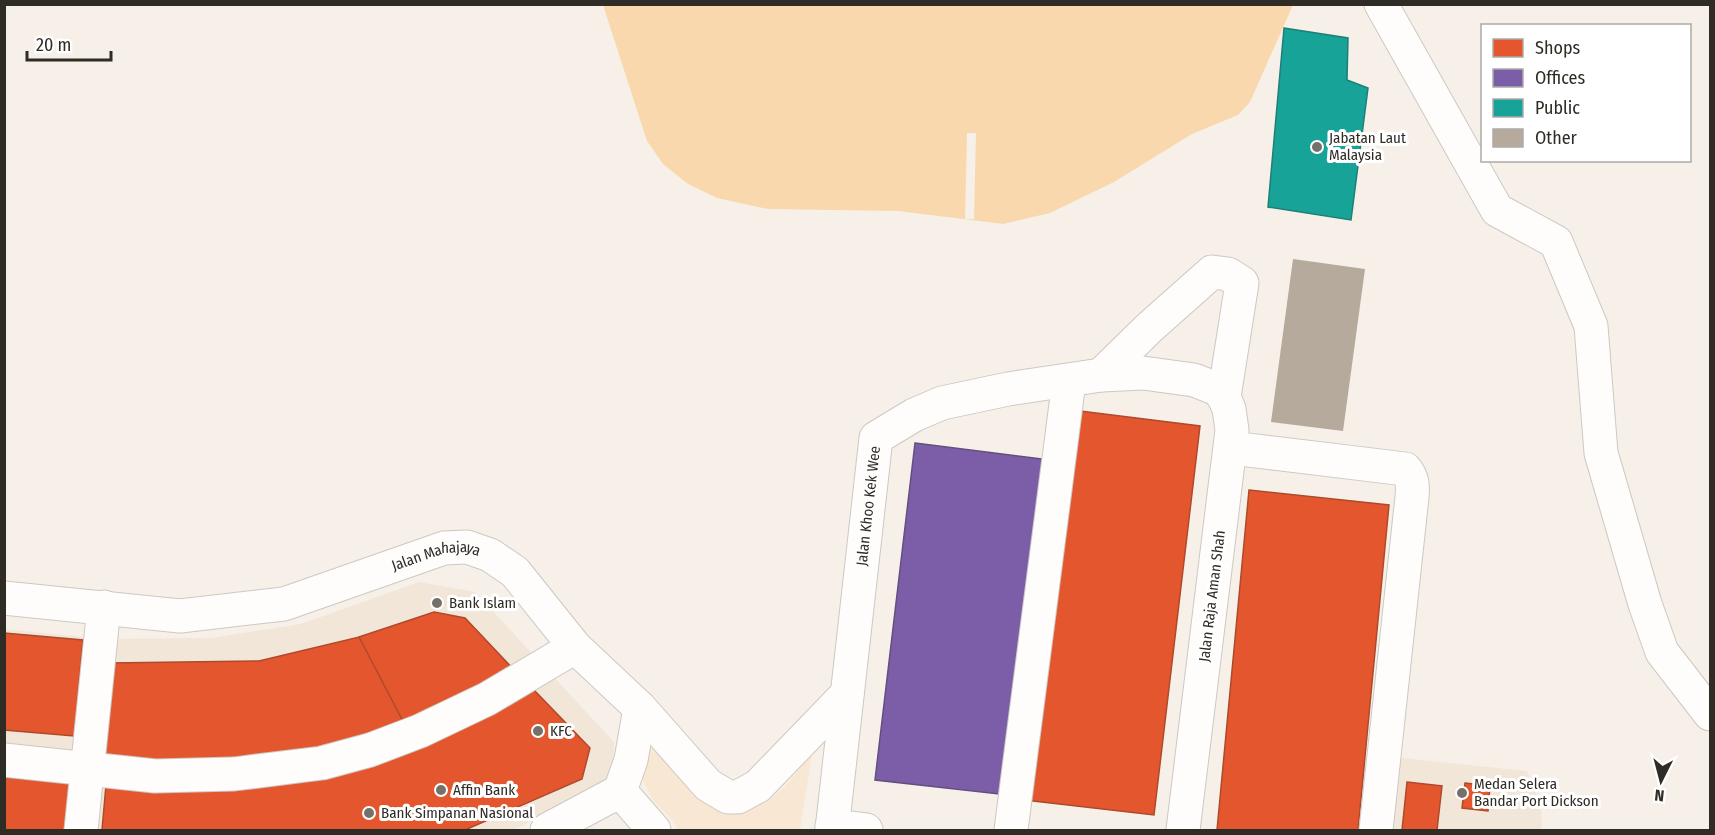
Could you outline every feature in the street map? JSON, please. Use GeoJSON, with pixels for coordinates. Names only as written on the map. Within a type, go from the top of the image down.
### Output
{"type":"FeatureCollection","features":[{"type":"Feature","properties":{"kind":"street"},"geometry":{"type":"LineString","coordinates":[[1381,4],[1497,210],[1556,242],[1591,326],[1601,453],[1645,604],[1662,652],[1710,714]]}},
{"type":"Feature","properties":{"kind":"street"},"geometry":{"type":"LineString","coordinates":[[1101,375],[1149,328],[1212,272],[1228,274],[1242,283],[1224,397]]}},
{"type":"Feature","properties":{"kind":"street","name":"Jalan Khoo Kek Wee"},"geometry":{"type":"LineString","coordinates":[[832,828],[876,438],[914,415],[942,403],[1008,389],[1101,375],[1143,373],[1194,380],[1217,389],[1224,397]]}},
{"type":"Feature","properties":{"kind":"street"},"geometry":{"type":"LineString","coordinates":[[1011,831],[1069,381]]}},
{"type":"Feature","properties":{"kind":"street","name":"Jalan Raja Aman Shah"},"geometry":{"type":"LineString","coordinates":[[1183,831],[1232,430],[1224,397]]}},
{"type":"Feature","properties":{"kind":"street"},"geometry":{"type":"LineString","coordinates":[[1230,448],[1405,469],[1410,475],[1413,483],[1412,497],[1376,831]]}},
{"type":"Feature","properties":{"kind":"street","name":"Jalan Mahajaya"},"geometry":{"type":"LineString","coordinates":[[4,598],[180,616],[284,604],[444,548],[467,547],[490,555],[515,572],[575,647],[640,708],[708,785],[728,797],[738,797],[758,786],[847,694]]}},
{"type":"Feature","properties":{"kind":"street"},"geometry":{"type":"LineString","coordinates":[[81,831],[104,607]]}},
{"type":"Feature","properties":{"kind":"street"},"geometry":{"type":"LineString","coordinates":[[4,760],[155,776],[234,774],[322,763],[370,750],[420,731],[487,699],[575,647]]}},
{"type":"Feature","properties":{"kind":"street"},"geometry":{"type":"LineString","coordinates":[[547,831],[620,791],[631,760],[640,708]]}},
{"type":"Feature","properties":{"kind":"street"},"geometry":{"type":"LineString","coordinates":[[620,791],[654,831]]}},
{"type":"Feature","properties":{"kind":"street"},"geometry":{"type":"LineString","coordinates":[[832,828],[866,831]]}},
{"type":"Feature","properties":{"kind":"shaded area"},"geometry":{"type":"Polygon","coordinates":[[[603,5],[1293,5],[1250,102],[1238,115],[1192,134],[1114,182],[1050,213],[1003,224],[898,211],[768,209],[717,198],[688,184],[663,164],[647,141],[603,5]]]}},
{"type":"Feature","properties":{"kind":"shaded area"},"geometry":{"type":"Polygon","coordinates":[[[419,582],[475,592],[614,742],[613,780],[513,830],[5,830],[4,629],[104,639],[211,638],[301,624],[419,582]]]}},
{"type":"Feature","properties":{"kind":"shaded area"},"geometry":{"type":"Polygon","coordinates":[[[656,748],[732,809],[754,808],[772,798],[786,786],[812,753],[800,830],[677,830],[674,822],[652,799],[639,771],[646,751],[656,748]]]}},
{"type":"Feature","properties":{"kind":"shaded area","name":"Medan Selera Bandar Port Dickson"},"geometry":{"type":"Polygon","coordinates":[[[1392,757],[1527,771],[1541,804],[1542,830],[1384,830],[1392,757]]]}},
{"type":"Feature","properties":{"kind":"pier"},"geometry":{"type":"Polygon","coordinates":[[[967,133],[976,133],[974,219],[965,219],[967,133]]]}},
{"type":"Feature","properties":{"kind":"building: Shops"},"geometry":{"type":"Polygon","coordinates":[[[1072,410],[1200,426],[1154,815],[1025,800],[1072,410]]]}},
{"type":"Feature","properties":{"kind":"building: Shops"},"geometry":{"type":"Polygon","coordinates":[[[1249,490],[1389,505],[1358,830],[1217,830],[1249,490]]]}},
{"type":"Feature","properties":{"kind":"building: Shops"},"geometry":{"type":"Polygon","coordinates":[[[434,612],[465,618],[515,671],[406,727],[359,637],[434,612]]]}},
{"type":"Feature","properties":{"kind":"building: Shops"},"geometry":{"type":"Polygon","coordinates":[[[4,633],[83,640],[74,736],[4,730],[4,633]]]}},
{"type":"Feature","properties":{"kind":"building: Shops"},"geometry":{"type":"Polygon","coordinates":[[[359,637],[406,727],[273,758],[102,763],[109,663],[259,661],[359,637]]]}},
{"type":"Feature","properties":{"kind":"building: Shops"},"geometry":{"type":"Polygon","coordinates":[[[534,690],[590,748],[582,779],[465,830],[102,830],[106,785],[215,789],[534,690]]]}},
{"type":"Feature","properties":{"kind":"building: Shops"},"geometry":{"type":"Polygon","coordinates":[[[4,777],[75,784],[71,830],[4,830],[4,777]]]}},
{"type":"Feature","properties":{"kind":"building: Shops"},"geometry":{"type":"Polygon","coordinates":[[[1407,782],[1442,786],[1437,830],[1402,830],[1407,782]]]}},
{"type":"Feature","properties":{"kind":"building: Shops"},"geometry":{"type":"Polygon","coordinates":[[[1465,783],[1490,786],[1488,811],[1462,808],[1465,783]]]}},
{"type":"Feature","properties":{"kind":"building: Offices"},"geometry":{"type":"Polygon","coordinates":[[[915,443],[1049,460],[1008,795],[875,780],[915,443]]]}},
{"type":"Feature","properties":{"kind":"building: Public","name":"Jabatan Laut Malaysia"},"geometry":{"type":"Polygon","coordinates":[[[1284,28],[1348,38],[1347,80],[1368,88],[1351,220],[1268,207],[1284,28]]]}},
{"type":"Feature","properties":{"kind":"building: Other"},"geometry":{"type":"Polygon","coordinates":[[[1293,259],[1365,269],[1343,431],[1271,422],[1293,259]]]}},
{"type":"Feature","properties":{"kind":"place","name":"Jabatan Laut Malaysia"},"geometry":{"type":"Point","coordinates":[1317,147]}},
{"type":"Feature","properties":{"kind":"place","name":"Bank Islam"},"geometry":{"type":"Point","coordinates":[437,603]}},
{"type":"Feature","properties":{"kind":"place","name":"KFC"},"geometry":{"type":"Point","coordinates":[538,731]}},
{"type":"Feature","properties":{"kind":"place","name":"Affin Bank"},"geometry":{"type":"Point","coordinates":[441,790]}},
{"type":"Feature","properties":{"kind":"place","name":"Medan Selera Bandar Port Dickson"},"geometry":{"type":"Point","coordinates":[1462,793]}},
{"type":"Feature","properties":{"kind":"place","name":"Bank Simpanan Nasional"},"geometry":{"type":"Point","coordinates":[369,813]}}]}
